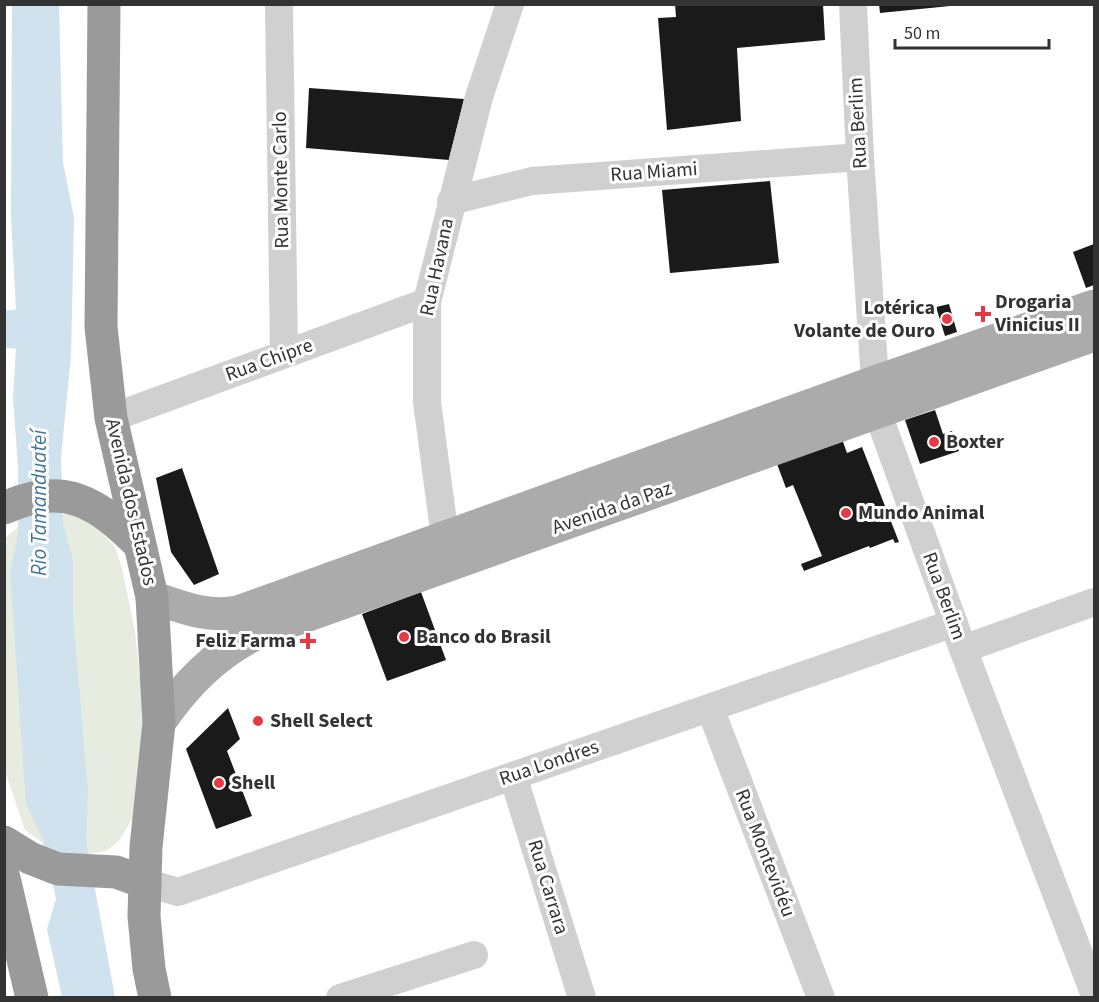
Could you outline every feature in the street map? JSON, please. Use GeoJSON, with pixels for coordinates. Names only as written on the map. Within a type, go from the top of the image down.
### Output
{"type":"FeatureCollection","features":[{"type":"Feature","properties":{"kind":"highway","name":"Avenida dos Estados"},"geometry":{"type":"LineString","coordinates":[[104,4],[101,327],[111,418],[152,597],[159,723],[144,882],[146,942],[156,998]]}},
{"type":"Feature","properties":{"kind":"highway"},"geometry":{"type":"LineString","coordinates":[[10,505],[32,496],[68,497],[94,505],[114,519],[140,545]]}},
{"type":"Feature","properties":{"kind":"highway"},"geometry":{"type":"LineString","coordinates":[[4,842],[41,863],[58,869],[116,872],[144,882]]}},
{"type":"Feature","properties":{"kind":"highway"},"geometry":{"type":"LineString","coordinates":[[4,878],[13,949],[32,998]]}},
{"type":"Feature","properties":{"kind":"main road","name":"Avenida da Paz"},"geometry":{"type":"LineString","coordinates":[[159,723],[196,675],[220,655],[255,634],[652,494],[1095,306]]}},
{"type":"Feature","properties":{"kind":"main road","name":"Avenida da Paz"},"geometry":{"type":"LineString","coordinates":[[152,597],[204,614],[222,615],[237,612],[445,537],[876,397],[1095,335]]}},
{"type":"Feature","properties":{"kind":"street","name":"Rua Havana"},"geometry":{"type":"LineString","coordinates":[[445,537],[427,402],[427,302],[479,97],[510,4]]}},
{"type":"Feature","properties":{"kind":"street","name":"Rua Berlim"},"geometry":{"type":"LineString","coordinates":[[853,4],[860,157],[876,397],[958,636],[1095,993]]}},
{"type":"Feature","properties":{"kind":"street","name":"Rua Monte Carlo"},"geometry":{"type":"LineString","coordinates":[[279,7],[284,354]]}},
{"type":"Feature","properties":{"kind":"street","name":"Rua Miami"},"geometry":{"type":"LineString","coordinates":[[451,201],[532,181],[860,157]]}},
{"type":"Feature","properties":{"kind":"street","name":"Rua Chipre"},"geometry":{"type":"LineString","coordinates":[[111,418],[427,302]]}},
{"type":"Feature","properties":{"kind":"street","name":"Rua Londres"},"geometry":{"type":"LineString","coordinates":[[144,882],[178,892],[710,708],[958,636],[1095,603]]}},
{"type":"Feature","properties":{"kind":"street","name":"Rua Montevidéu"},"geometry":{"type":"LineString","coordinates":[[710,708],[821,998]]}},
{"type":"Feature","properties":{"kind":"street","name":"Rua Carrara"},"geometry":{"type":"LineString","coordinates":[[513,776],[582,998]]}},
{"type":"Feature","properties":{"kind":"street"},"geometry":{"type":"LineString","coordinates":[[340,998],[474,955]]}},
{"type":"Feature","properties":{"kind":"shaded area"},"geometry":{"type":"Polygon","coordinates":[[[72,514],[96,527],[115,547],[122,568],[135,631],[142,697],[142,769],[132,819],[119,841],[106,851],[71,857],[43,843],[25,830],[6,774],[4,540],[27,522],[72,514]]]}},
{"type":"Feature","properties":{"kind":"water","name":"Rio Tamanduateí"},"geometry":{"type":"Polygon","coordinates":[[[12,5],[59,5],[63,163],[74,218],[71,356],[61,457],[63,524],[73,560],[73,614],[88,792],[86,841],[115,997],[62,997],[47,929],[56,899],[42,837],[26,804],[10,573],[18,534],[18,467],[13,398],[17,329],[11,216],[12,5]]]}},
{"type":"Feature","properties":{"kind":"building"},"geometry":{"type":"Polygon","coordinates":[[[675,4],[823,4],[825,40],[737,48],[741,121],[667,130],[658,18],[676,17],[675,4]]]}},
{"type":"Feature","properties":{"kind":"building"},"geometry":{"type":"Polygon","coordinates":[[[879,4],[950,4],[950,6],[880,13],[879,4]]]}},
{"type":"Feature","properties":{"kind":"building"},"geometry":{"type":"Polygon","coordinates":[[[309,88],[464,99],[449,160],[306,148],[309,88]]]}},
{"type":"Feature","properties":{"kind":"building"},"geometry":{"type":"Polygon","coordinates":[[[770,181],[779,263],[670,273],[662,190],[770,181]]]}},
{"type":"Feature","properties":{"kind":"building"},"geometry":{"type":"Polygon","coordinates":[[[1094,244],[1094,285],[1086,288],[1073,252],[1094,244]]]}},
{"type":"Feature","properties":{"kind":"building","name":"Lotérica Volante de Ouro"},"geometry":{"type":"Polygon","coordinates":[[[949,304],[957,332],[945,336],[936,307],[949,304]]]}},
{"type":"Feature","properties":{"kind":"building","name":"Boxter"},"geometry":{"type":"Polygon","coordinates":[[[935,410],[943,434],[952,431],[959,451],[920,464],[905,420],[935,410]]]}},
{"type":"Feature","properties":{"kind":"building","name":"Mundo Animal"},"geometry":{"type":"Polygon","coordinates":[[[842,439],[847,453],[862,447],[899,542],[895,543],[893,539],[870,548],[869,546],[804,571],[801,564],[822,556],[793,485],[786,488],[777,464],[842,439]]]}},
{"type":"Feature","properties":{"kind":"building"},"geometry":{"type":"Polygon","coordinates":[[[182,468],[219,574],[194,585],[171,552],[156,478],[182,468]]]}},
{"type":"Feature","properties":{"kind":"building","name":"Banco do Brasil"},"geometry":{"type":"Polygon","coordinates":[[[421,592],[446,660],[387,681],[362,614],[421,592]]]}},
{"type":"Feature","properties":{"kind":"building","name":"Shell"},"geometry":{"type":"Polygon","coordinates":[[[228,708],[240,739],[227,751],[252,816],[216,829],[186,749],[228,708]]]}},
{"type":"Feature","properties":{"kind":"waterway"},"geometry":{"type":"LineString","coordinates":[[10,329],[17,330],[40,317]]}},
{"type":"Feature","properties":{"kind":"place","name":"Drogaria Vinicius II"},"geometry":{"type":"Point","coordinates":[983,314]}},
{"type":"Feature","properties":{"kind":"place","name":"Lotérica Volante de Ouro"},"geometry":{"type":"Point","coordinates":[947,319]}},
{"type":"Feature","properties":{"kind":"place","name":"Boxter"},"geometry":{"type":"Point","coordinates":[934,442]}},
{"type":"Feature","properties":{"kind":"place","name":"Mundo Animal"},"geometry":{"type":"Point","coordinates":[846,513]}},
{"type":"Feature","properties":{"kind":"place","name":"Banco do Brasil"},"geometry":{"type":"Point","coordinates":[404,637]}},
{"type":"Feature","properties":{"kind":"place","name":"Feliz Farma"},"geometry":{"type":"Point","coordinates":[308,641]}},
{"type":"Feature","properties":{"kind":"place","name":"Shell Select"},"geometry":{"type":"Point","coordinates":[258,721]}},
{"type":"Feature","properties":{"kind":"place","name":"Shell"},"geometry":{"type":"Point","coordinates":[219,783]}}]}
